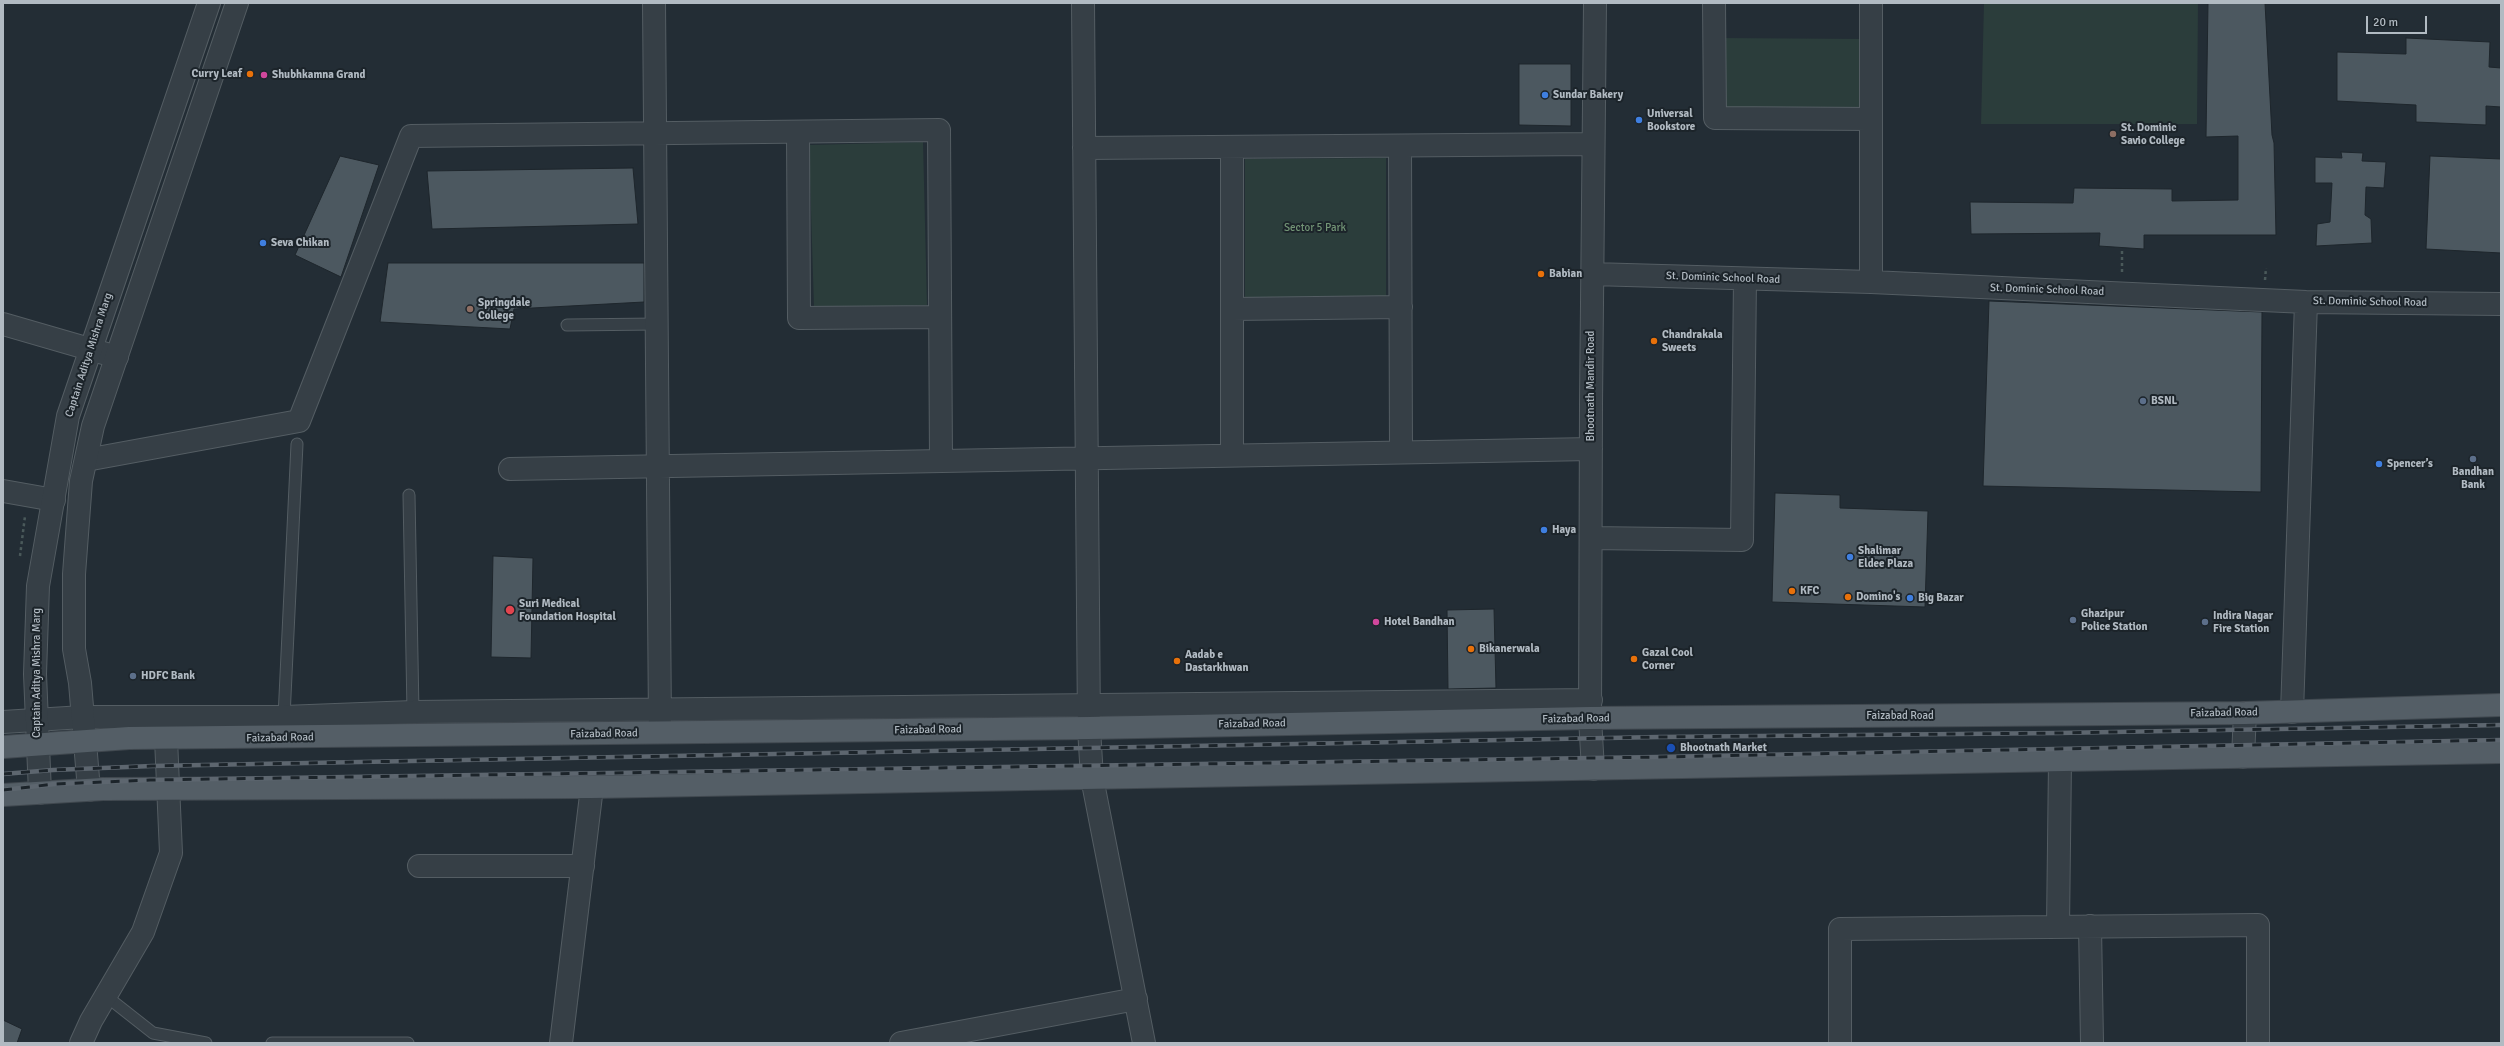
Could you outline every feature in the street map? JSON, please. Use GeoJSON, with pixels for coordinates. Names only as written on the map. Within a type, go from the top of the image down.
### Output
{"type":"FeatureCollection","features":[{"type":"Feature","properties":{"kind":"main road","name":"Faizabad Road"},"geometry":{"type":"LineString","coordinates":[[3,747],[129,738],[166,739],[1089,728],[1590,709],[2245,713],[2501,705]]}},
{"type":"Feature","properties":{"kind":"main road"},"geometry":{"type":"LineString","coordinates":[[3,795],[89,790],[592,787],[2243,758],[2501,752]]}},
{"type":"Feature","properties":{"kind":"street","name":"Captain Aditya Mishra Marg"},"geometry":{"type":"LineString","coordinates":[[40,793],[35,674],[38,586],[68,416],[209,3]]}},
{"type":"Feature","properties":{"kind":"street"},"geometry":{"type":"LineString","coordinates":[[89,790],[83,717],[74,649],[74,574],[81,481],[93,426],[237,3]]}},
{"type":"Feature","properties":{"kind":"street"},"geometry":{"type":"LineString","coordinates":[[654,3],[660,733]]}},
{"type":"Feature","properties":{"kind":"street"},"geometry":{"type":"LineString","coordinates":[[1083,3],[1089,728],[1092,778],[1144,1043]]}},
{"type":"Feature","properties":{"kind":"street","name":"Bhootnath Mandir Road"},"geometry":{"type":"LineString","coordinates":[[1593,769],[1590,709],[1595,3]]}},
{"type":"Feature","properties":{"kind":"street"},"geometry":{"type":"LineString","coordinates":[[1714,3],[1715,118],[1871,119]]}},
{"type":"Feature","properties":{"kind":"street"},"geometry":{"type":"LineString","coordinates":[[1871,3],[1871,282]]}},
{"type":"Feature","properties":{"kind":"street"},"geometry":{"type":"LineString","coordinates":[[86,460],[299,421],[411,136],[939,130],[941,459]]}},
{"type":"Feature","properties":{"kind":"street"},"geometry":{"type":"LineString","coordinates":[[798,132],[799,318],[940,317]]}},
{"type":"Feature","properties":{"kind":"street"},"geometry":{"type":"LineString","coordinates":[[1084,148],[1593,144]]}},
{"type":"Feature","properties":{"kind":"street"},"geometry":{"type":"LineString","coordinates":[[1400,146],[1401,452]]}},
{"type":"Feature","properties":{"kind":"street"},"geometry":{"type":"LineString","coordinates":[[1232,147],[1232,455]]}},
{"type":"Feature","properties":{"kind":"street","name":"St. Dominic School Road"},"geometry":{"type":"LineString","coordinates":[[1592,274],[1871,282],[2306,302],[2501,304]]}},
{"type":"Feature","properties":{"kind":"street"},"geometry":{"type":"LineString","coordinates":[[1591,538],[1742,540],[1746,279]]}},
{"type":"Feature","properties":{"kind":"street"},"geometry":{"type":"LineString","coordinates":[[2292,712],[2306,302]]}},
{"type":"Feature","properties":{"kind":"street"},"geometry":{"type":"LineString","coordinates":[[1232,309],[1400,307]]}},
{"type":"Feature","properties":{"kind":"street"},"geometry":{"type":"LineString","coordinates":[[3,324],[116,357]]}},
{"type":"Feature","properties":{"kind":"street"},"geometry":{"type":"LineString","coordinates":[[510,469],[658,464],[1591,449]]}},
{"type":"Feature","properties":{"kind":"street"},"geometry":{"type":"LineString","coordinates":[[3,491],[54,500]]}},
{"type":"Feature","properties":{"kind":"street"},"geometry":{"type":"LineString","coordinates":[[3,722],[83,717],[284,717],[413,712],[1089,705],[1590,709]]}},
{"type":"Feature","properties":{"kind":"street"},"geometry":{"type":"LineString","coordinates":[[2243,758],[2245,713]]}},
{"type":"Feature","properties":{"kind":"street"},"geometry":{"type":"LineString","coordinates":[[81,1043],[143,932],[171,853],[166,739]]}},
{"type":"Feature","properties":{"kind":"street"},"geometry":{"type":"LineString","coordinates":[[2058,927],[2060,761]]}},
{"type":"Feature","properties":{"kind":"street"},"geometry":{"type":"LineString","coordinates":[[561,1043],[592,787]]}},
{"type":"Feature","properties":{"kind":"street"},"geometry":{"type":"LineString","coordinates":[[419,866],[582,866]]}},
{"type":"Feature","properties":{"kind":"street"},"geometry":{"type":"LineString","coordinates":[[1840,1043],[1840,928],[2258,925],[2258,1043]]}},
{"type":"Feature","properties":{"kind":"street"},"geometry":{"type":"LineString","coordinates":[[2090,926],[2092,1043]]}},
{"type":"Feature","properties":{"kind":"street"},"geometry":{"type":"LineString","coordinates":[[901,1043],[1136,999]]}},
{"type":"Feature","properties":{"kind":"lane"},"geometry":{"type":"LineString","coordinates":[[567,325],[657,324]]}},
{"type":"Feature","properties":{"kind":"lane"},"geometry":{"type":"LineString","coordinates":[[284,717],[297,444]]}},
{"type":"Feature","properties":{"kind":"lane"},"geometry":{"type":"LineString","coordinates":[[409,495],[413,712]]}},
{"type":"Feature","properties":{"kind":"lane"},"geometry":{"type":"LineString","coordinates":[[106,996],[153,1033],[206,1043]]}},
{"type":"Feature","properties":{"kind":"lane"},"geometry":{"type":"LineString","coordinates":[[272,1043],[408,1043]]}},
{"type":"Feature","properties":{"kind":"path"},"geometry":{"type":"LineString","coordinates":[[2122,248],[2122,293]]}},
{"type":"Feature","properties":{"kind":"green space"},"geometry":{"type":"Polygon","coordinates":[[[1984,3],[2198,3],[2197,124],[1981,124],[1984,3]]]}},
{"type":"Feature","properties":{"kind":"green space"},"geometry":{"type":"Polygon","coordinates":[[[1720,38],[1865,39],[1862,113],[1720,113],[1720,38]]]}},
{"type":"Feature","properties":{"kind":"green space"},"geometry":{"type":"Polygon","coordinates":[[[923,142],[927,305],[814,308],[809,145],[923,142]]]}},
{"type":"Feature","properties":{"kind":"green space","name":"Sector 5 Park"},"geometry":{"type":"Polygon","coordinates":[[[1386,158],[1386,298],[1245,298],[1245,159],[1386,158]]]}},
{"type":"Feature","properties":{"kind":"building"},"geometry":{"type":"Polygon","coordinates":[[[2208,3],[2265,3],[2272,135],[2274,143],[2276,235],[2144,235],[2144,249],[2099,246],[2100,233],[1971,234],[1970,202],[2073,203],[2074,188],[2172,189],[2172,201],[2238,200],[2238,136],[2206,137],[2208,3]]]}},
{"type":"Feature","properties":{"kind":"building"},"geometry":{"type":"Polygon","coordinates":[[[2406,38],[2490,42],[2489,67],[2501,68],[2501,107],[2486,106],[2486,125],[2416,122],[2416,105],[2337,101],[2337,52],[2406,54],[2406,38]]]}},
{"type":"Feature","properties":{"kind":"building","name":"Sundar Bakery"},"geometry":{"type":"Polygon","coordinates":[[[1519,64],[1571,64],[1571,126],[1519,125],[1519,64]]]}},
{"type":"Feature","properties":{"kind":"building"},"geometry":{"type":"Polygon","coordinates":[[[2341,152],[2363,153],[2362,161],[2386,162],[2384,188],[2366,187],[2365,215],[2371,219],[2372,243],[2316,246],[2317,224],[2330,222],[2332,183],[2315,183],[2315,157],[2342,158],[2341,152]]]}},
{"type":"Feature","properties":{"kind":"building"},"geometry":{"type":"Polygon","coordinates":[[[340,156],[379,165],[341,277],[295,255],[340,156]]]}},
{"type":"Feature","properties":{"kind":"building"},"geometry":{"type":"Polygon","coordinates":[[[2430,156],[2501,159],[2501,253],[2426,249],[2430,156]]]}},
{"type":"Feature","properties":{"kind":"building"},"geometry":{"type":"Polygon","coordinates":[[[633,168],[638,224],[432,229],[427,171],[633,168]]]}},
{"type":"Feature","properties":{"kind":"building"},"geometry":{"type":"Polygon","coordinates":[[[388,263],[644,263],[644,302],[514,309],[510,329],[380,322],[388,263]]]}},
{"type":"Feature","properties":{"kind":"building"},"geometry":{"type":"Polygon","coordinates":[[[1989,301],[2262,312],[2261,492],[1983,486],[1989,301]]]}},
{"type":"Feature","properties":{"kind":"building","name":"Shalimar Eldee Plaza"},"geometry":{"type":"Polygon","coordinates":[[[1775,493],[1840,495],[1840,508],[1928,511],[1925,607],[1772,602],[1775,493]]]}},
{"type":"Feature","properties":{"kind":"building"},"geometry":{"type":"Polygon","coordinates":[[[493,556],[533,558],[531,658],[491,657],[493,556]]]}},
{"type":"Feature","properties":{"kind":"building","name":"Bikanerwala"},"geometry":{"type":"Polygon","coordinates":[[[1494,609],[1496,688],[1448,689],[1447,610],[1494,609]]]}},
{"type":"Feature","properties":{"kind":"building"},"geometry":{"type":"Polygon","coordinates":[[[3,1020],[22,1029],[17,1043],[3,1043],[3,1020]]]}},
{"type":"Feature","properties":{"kind":"railway"},"geometry":{"type":"LineString","coordinates":[[3,774],[53,770],[152,766],[1659,737],[2058,733],[2501,725]]}},
{"type":"Feature","properties":{"kind":"railway"},"geometry":{"type":"LineString","coordinates":[[3,790],[55,784],[150,780],[1658,757],[2501,740]]}},
{"type":"Feature","properties":{"kind":"place","name":"Curry Leaf"},"geometry":{"type":"Point","coordinates":[250,74]}},
{"type":"Feature","properties":{"kind":"place","name":"Shubhkamna Grand"},"geometry":{"type":"Point","coordinates":[264,75]}},
{"type":"Feature","properties":{"kind":"place","name":"Sundar Bakery"},"geometry":{"type":"Point","coordinates":[1545,95]}},
{"type":"Feature","properties":{"kind":"place","name":"Universal Bookstore"},"geometry":{"type":"Point","coordinates":[1639,120]}},
{"type":"Feature","properties":{"kind":"place","name":"St. Dominic Savio College"},"geometry":{"type":"Point","coordinates":[2113,134]}},
{"type":"Feature","properties":{"kind":"place","name":"Seva Chikan"},"geometry":{"type":"Point","coordinates":[263,243]}},
{"type":"Feature","properties":{"kind":"place","name":"Babian"},"geometry":{"type":"Point","coordinates":[1541,274]}},
{"type":"Feature","properties":{"kind":"place","name":"Springdale College"},"geometry":{"type":"Point","coordinates":[470,309]}},
{"type":"Feature","properties":{"kind":"place","name":"Chandrakala Sweets"},"geometry":{"type":"Point","coordinates":[1654,341]}},
{"type":"Feature","properties":{"kind":"place","name":"BSNL"},"geometry":{"type":"Point","coordinates":[2143,401]}},
{"type":"Feature","properties":{"kind":"place","name":"Bandhan Bank"},"geometry":{"type":"Point","coordinates":[2473,459]}},
{"type":"Feature","properties":{"kind":"place","name":"Spencer’s"},"geometry":{"type":"Point","coordinates":[2379,464]}},
{"type":"Feature","properties":{"kind":"place","name":"Haya"},"geometry":{"type":"Point","coordinates":[1544,530]}},
{"type":"Feature","properties":{"kind":"place","name":"Shalimar Eldee Plaza"},"geometry":{"type":"Point","coordinates":[1850,557]}},
{"type":"Feature","properties":{"kind":"place","name":"KFC"},"geometry":{"type":"Point","coordinates":[1792,591]}},
{"type":"Feature","properties":{"kind":"place","name":"Domino's"},"geometry":{"type":"Point","coordinates":[1848,597]}},
{"type":"Feature","properties":{"kind":"place","name":"Big Bazar"},"geometry":{"type":"Point","coordinates":[1910,598]}},
{"type":"Feature","properties":{"kind":"place","name":"Suri Medical Foundation Hospital"},"geometry":{"type":"Point","coordinates":[510,610]}},
{"type":"Feature","properties":{"kind":"place","name":"Ghazipur Police Station"},"geometry":{"type":"Point","coordinates":[2073,620]}},
{"type":"Feature","properties":{"kind":"place","name":"Hotel Bandhan"},"geometry":{"type":"Point","coordinates":[1376,622]}},
{"type":"Feature","properties":{"kind":"place","name":"Indira Nagar Fire Station"},"geometry":{"type":"Point","coordinates":[2205,622]}},
{"type":"Feature","properties":{"kind":"place","name":"Bikanerwala"},"geometry":{"type":"Point","coordinates":[1471,649]}},
{"type":"Feature","properties":{"kind":"place","name":"Gazal Cool Corner"},"geometry":{"type":"Point","coordinates":[1634,659]}},
{"type":"Feature","properties":{"kind":"place","name":"Aadab e Dastarkhwan"},"geometry":{"type":"Point","coordinates":[1177,661]}},
{"type":"Feature","properties":{"kind":"place","name":"HDFC Bank"},"geometry":{"type":"Point","coordinates":[133,676]}},
{"type":"Feature","properties":{"kind":"place","name":"Bhootnath Market"},"geometry":{"type":"Point","coordinates":[1671,748]}}]}
